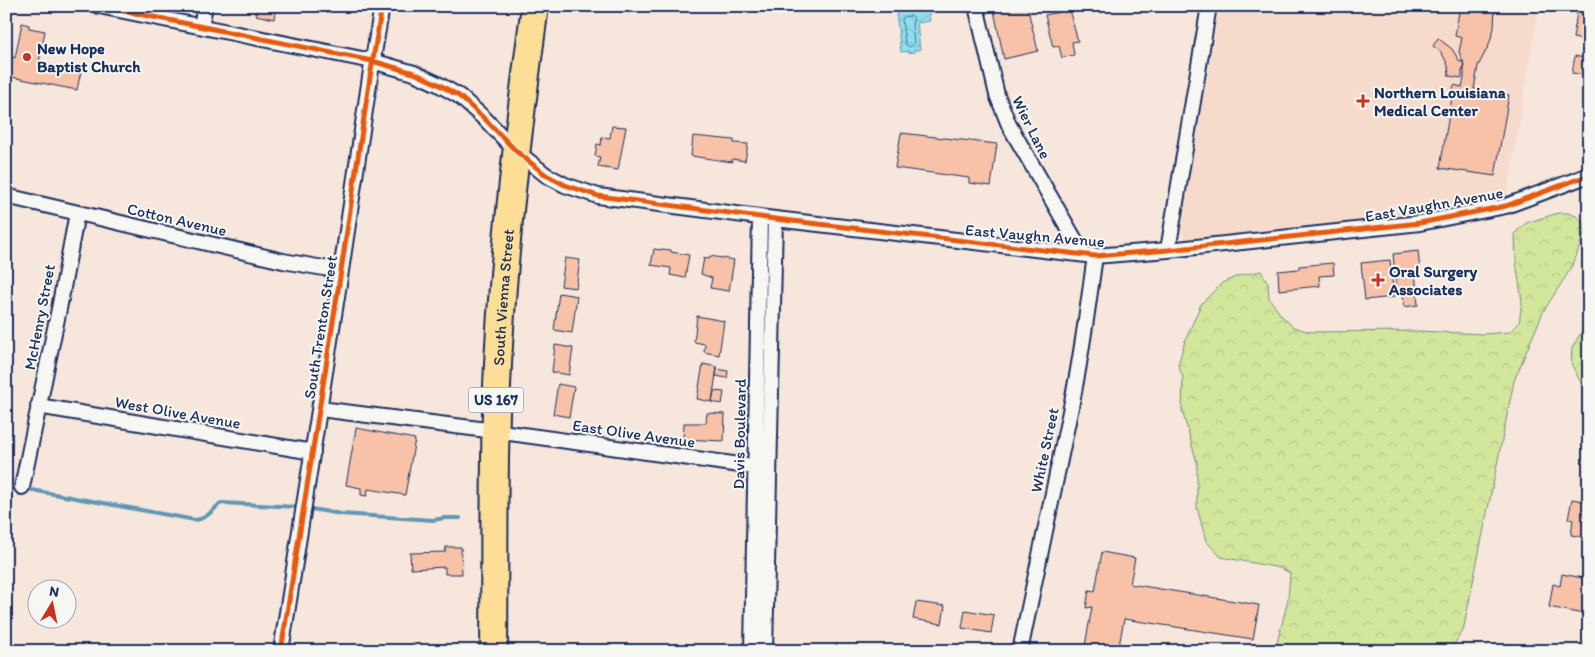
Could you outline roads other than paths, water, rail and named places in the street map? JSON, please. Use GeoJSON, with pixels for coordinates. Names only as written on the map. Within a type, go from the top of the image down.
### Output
{"type":"FeatureCollection","features":[{"type":"Feature","properties":{"kind":"highway","name":"South Vienna Street"},"geometry":{"type":"LineString","coordinates":[[494,651],[495,431],[504,270],[516,150],[535,6]]}},
{"type":"Feature","properties":{"kind":"street","name":"East Vaughn Avenue"},"geometry":{"type":"LineString","coordinates":[[99,6],[372,61],[414,74],[438,84],[459,96],[516,150],[552,178],[565,185],[598,196],[775,219],[1089,255],[1168,250],[1428,222],[1506,206],[1589,175]]}},
{"type":"Feature","properties":{"kind":"street"},"geometry":{"type":"LineString","coordinates":[[202,26],[205,6]]}},
{"type":"Feature","properties":{"kind":"street","name":"South Trenton Street"},"geometry":{"type":"LineString","coordinates":[[281,651],[382,6]]}},
{"type":"Feature","properties":{"kind":"street","name":"Wier Lane"},"geometry":{"type":"LineString","coordinates":[[976,6],[997,95],[1009,125],[1089,255]]}},
{"type":"Feature","properties":{"kind":"street"},"geometry":{"type":"LineString","coordinates":[[1168,250],[1209,6]]}},
{"type":"Feature","properties":{"kind":"street","name":"Cotton Avenue"},"geometry":{"type":"LineString","coordinates":[[6,196],[282,261],[341,270]]}},
{"type":"Feature","properties":{"kind":"street","name":"McHenry Street"},"geometry":{"type":"LineString","coordinates":[[22,487],[77,213]]}},
{"type":"Feature","properties":{"kind":"street","name":"Davis Boulevard"},"geometry":{"type":"LineString","coordinates":[[760,217],[765,651]]}},
{"type":"Feature","properties":{"kind":"street","name":"Davis Boulevard"},"geometry":{"type":"LineString","coordinates":[[752,651],[775,219]]}},
{"type":"Feature","properties":{"kind":"street","name":"White Street"},"geometry":{"type":"LineString","coordinates":[[1020,651],[1073,401],[1085,328],[1089,255]]}},
{"type":"Feature","properties":{"kind":"street","name":"West Olive Avenue"},"geometry":{"type":"LineString","coordinates":[[38,406],[313,452]]}},
{"type":"Feature","properties":{"kind":"street"},"geometry":{"type":"LineString","coordinates":[[320,409],[495,431]]}},
{"type":"Feature","properties":{"kind":"street","name":"East Olive Avenue"},"geometry":{"type":"LineString","coordinates":[[495,431],[762,468]]}},
{"type":"Feature","properties":{"kind":"water"},"geometry":{"type":"Polygon","coordinates":[[[928,9],[930,21],[917,23],[920,50],[908,53],[908,51],[901,52],[896,13],[928,9]]]}},
{"type":"Feature","properties":{"kind":"waterway"},"geometry":{"type":"LineString","coordinates":[[6,480],[11,481]]}},
{"type":"Feature","properties":{"kind":"waterway"},"geometry":{"type":"LineString","coordinates":[[32,490],[195,520],[206,516],[221,503],[299,507]]}},
{"type":"Feature","properties":{"kind":"waterway"},"geometry":{"type":"LineString","coordinates":[[311,509],[341,514],[434,520],[460,518]]}},
{"type":"Feature","properties":{"kind":"place","name":"New Hope Baptist Church"},"geometry":{"type":"Point","coordinates":[27,57]}},
{"type":"Feature","properties":{"kind":"place","name":"Northern Louisiana Medical Center"},"geometry":{"type":"Point","coordinates":[1363,101]}},
{"type":"Feature","properties":{"kind":"place","name":"Oral Surgery Associates"},"geometry":{"type":"Point","coordinates":[1378,280]}}]}
